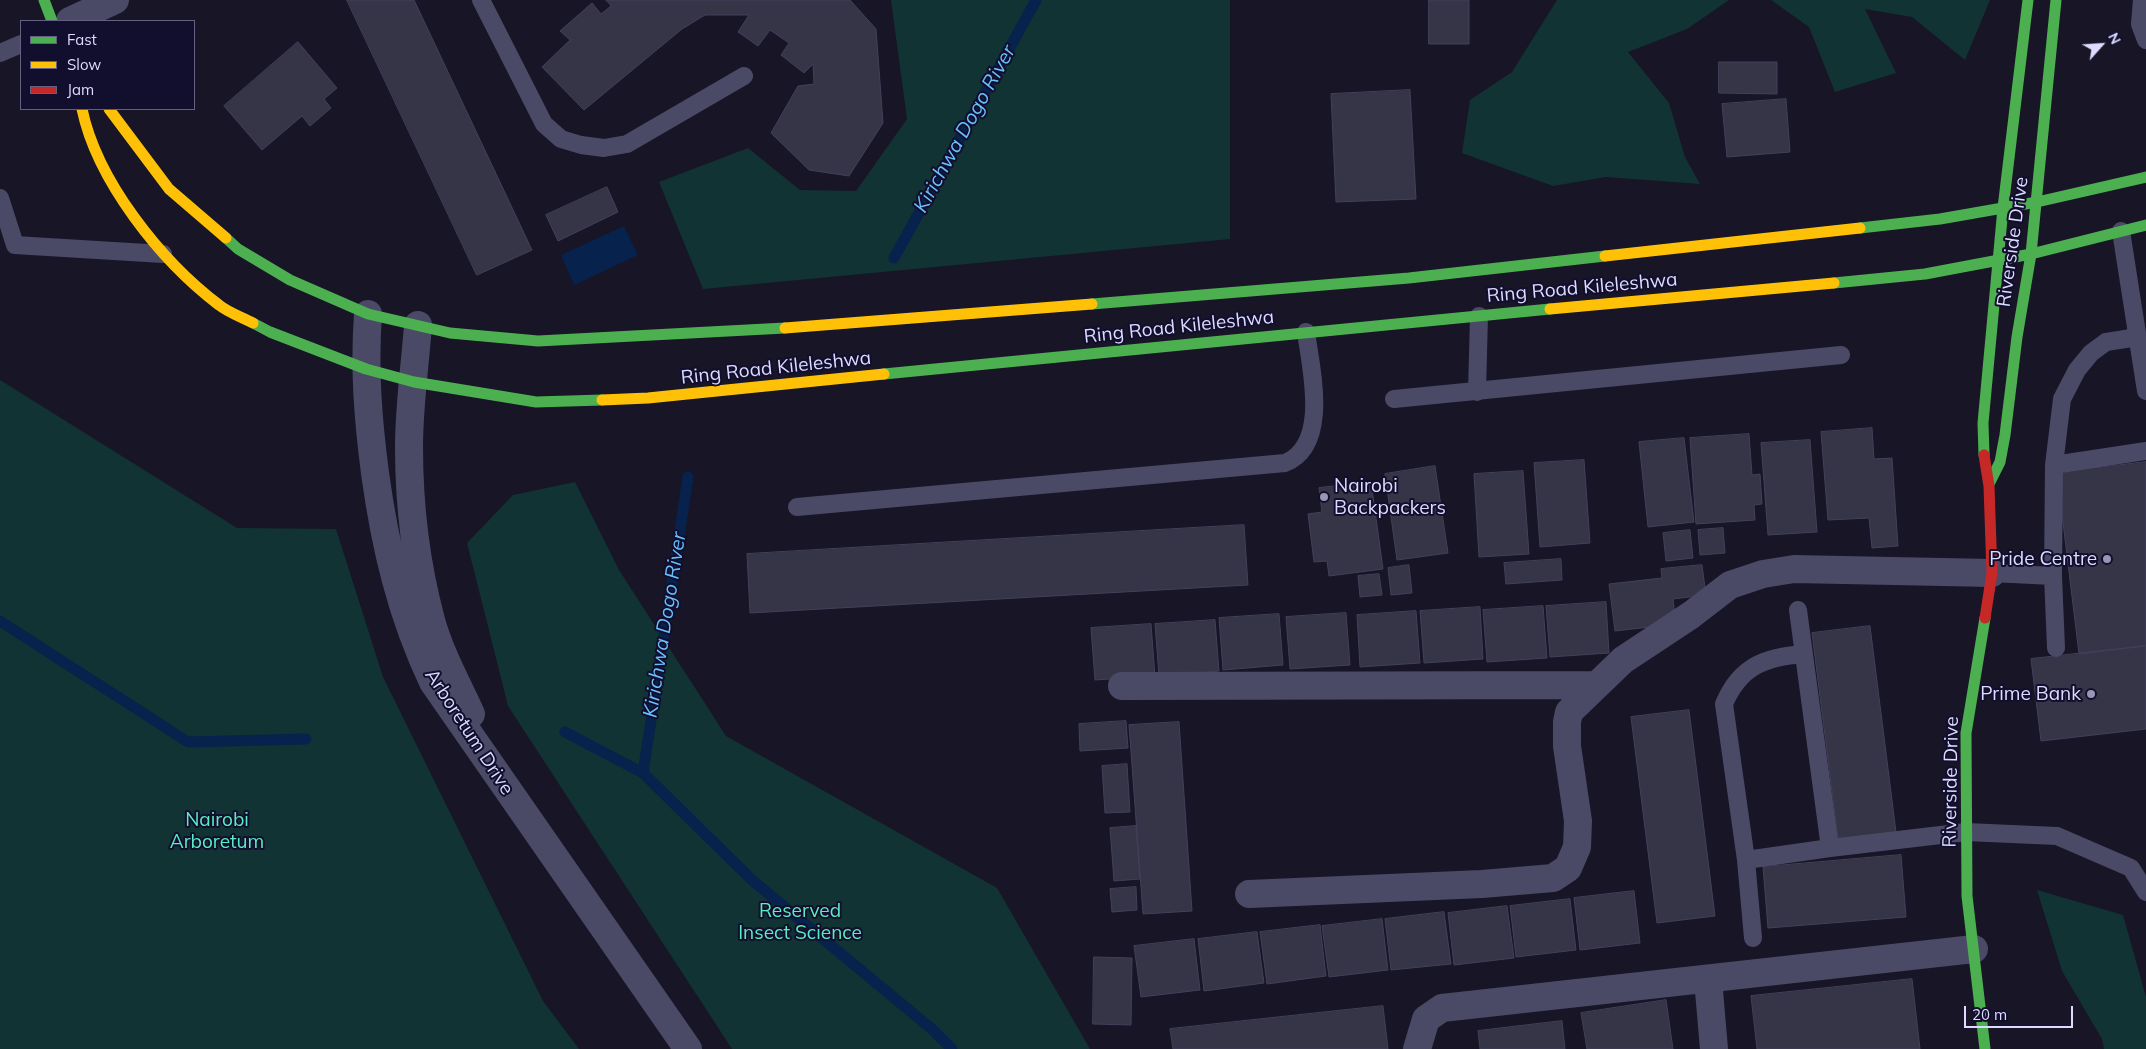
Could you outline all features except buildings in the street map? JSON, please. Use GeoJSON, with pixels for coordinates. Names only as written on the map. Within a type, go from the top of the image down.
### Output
{"type":"FeatureCollection","features":[{"type":"Feature","properties":{"kind":"main road"},"geometry":{"type":"LineString","coordinates":[[44,0],[52,20]]}},
{"type":"Feature","properties":{"kind":"main road","name":"Riverside Drive"},"geometry":{"type":"LineString","coordinates":[[1985,1049],[1967,896],[1966,733],[1992,573],[1989,486],[1984,462],[1983,423],[1997,260],[2020,54],[2028,0]]}},
{"type":"Feature","properties":{"kind":"main road","name":"Riverside Drive"},"geometry":{"type":"LineString","coordinates":[[1989,486],[2000,462],[2017,337],[2031,254],[2056,0]]}},
{"type":"Feature","properties":{"kind":"main road","name":"Ring Road Kileleshwa"},"geometry":{"type":"LineString","coordinates":[[82,110],[87,133],[125,206],[163,254],[220,306],[270,332],[366,369],[414,382],[536,402],[648,398],[1306,332],[1925,274],[2031,254],[2146,225]]}},
{"type":"Feature","properties":{"kind":"main road","name":"Ring Road Kileleshwa"},"geometry":{"type":"LineString","coordinates":[[109,110],[169,189],[238,249],[290,280],[368,314],[450,333],[538,342],[753,331],[1409,278],[1940,219],[2037,202],[2146,177]]}},
{"type":"Feature","properties":{"kind":"street"},"geometry":{"type":"LineString","coordinates":[[72,20],[115,0]]}},
{"type":"Feature","properties":{"kind":"street","name":"Arboretum Drive"},"geometry":{"type":"LineString","coordinates":[[368,314],[367,409],[382,523],[395,580],[416,645],[432,682],[688,1049]]}},
{"type":"Feature","properties":{"kind":"street"},"geometry":{"type":"LineString","coordinates":[[418,325],[409,448],[414,528],[429,612],[447,663],[504,786]]}},
{"type":"Feature","properties":{"kind":"street"},"geometry":{"type":"LineString","coordinates":[[1249,894],[1482,884],[1553,878],[1568,868],[1577,848],[1578,821],[1567,746],[1566,722],[1569,712],[1623,660],[1691,615],[1730,585],[1762,574],[1794,569],[1992,573]]}},
{"type":"Feature","properties":{"kind":"street"},"geometry":{"type":"LineString","coordinates":[[1122,686],[1595,685]]}},
{"type":"Feature","properties":{"kind":"street"},"geometry":{"type":"LineString","coordinates":[[1417,1049],[1426,1019],[1442,1008],[1974,949]]}},
{"type":"Feature","properties":{"kind":"street"},"geometry":{"type":"LineString","coordinates":[[1708,979],[1714,1049]]}},
{"type":"Feature","properties":{"kind":"lane"},"geometry":{"type":"LineString","coordinates":[[481,0],[544,124],[561,139],[581,145],[604,148],[626,144],[744,76]]}},
{"type":"Feature","properties":{"kind":"lane"},"geometry":{"type":"LineString","coordinates":[[2142,0],[2140,24],[2146,40]]}},
{"type":"Feature","properties":{"kind":"lane"},"geometry":{"type":"LineString","coordinates":[[0,54],[20,44]]}},
{"type":"Feature","properties":{"kind":"lane"},"geometry":{"type":"LineString","coordinates":[[0,198],[15,245],[163,254]]}},
{"type":"Feature","properties":{"kind":"lane"},"geometry":{"type":"LineString","coordinates":[[2121,231],[2146,391]]}},
{"type":"Feature","properties":{"kind":"lane"},"geometry":{"type":"LineString","coordinates":[[1477,392],[1479,316]]}},
{"type":"Feature","properties":{"kind":"lane"},"geometry":{"type":"LineString","coordinates":[[798,507],[1285,463],[1299,455],[1307,442],[1313,423],[1315,407],[1306,332]]}},
{"type":"Feature","properties":{"kind":"lane"},"geometry":{"type":"LineString","coordinates":[[2056,648],[2053,576],[2054,466],[2062,399],[2078,370],[2091,353],[2106,342],[2138,337]]}},
{"type":"Feature","properties":{"kind":"lane"},"geometry":{"type":"LineString","coordinates":[[1394,399],[1841,355]]}},
{"type":"Feature","properties":{"kind":"lane"},"geometry":{"type":"LineString","coordinates":[[2054,466],[2146,451]]}},
{"type":"Feature","properties":{"kind":"lane"},"geometry":{"type":"LineString","coordinates":[[1992,573],[2053,576]]}},
{"type":"Feature","properties":{"kind":"lane"},"geometry":{"type":"LineString","coordinates":[[1798,610],[1830,848]]}},
{"type":"Feature","properties":{"kind":"lane"},"geometry":{"type":"LineString","coordinates":[[1753,938],[1746,860],[1724,704],[1729,691],[1754,665],[1780,656],[1804,654]]}},
{"type":"Feature","properties":{"kind":"lane"},"geometry":{"type":"LineString","coordinates":[[1746,860],[1966,832],[2056,836],[2131,868],[2146,892]]}},
{"type":"Feature","properties":{"kind":"green space"},"geometry":{"type":"Polygon","coordinates":[[[891,0],[1230,0],[1230,239],[703,289],[659,182],[748,148],[800,190],[856,191],[907,119],[891,0]]]}},
{"type":"Feature","properties":{"kind":"green space"},"geometry":{"type":"Polygon","coordinates":[[[1557,0],[1729,0],[1687,29],[1628,52],[1669,103],[1685,157],[1700,184],[1606,177],[1553,186],[1462,153],[1470,100],[1512,72],[1557,0]]]}},
{"type":"Feature","properties":{"kind":"green space"},"geometry":{"type":"Polygon","coordinates":[[[1771,0],[1990,0],[1965,60],[1912,17],[1865,9],[1896,73],[1835,92],[1809,27],[1771,0]]]}},
{"type":"Feature","properties":{"kind":"green space","name":"Nairobi Arboretum"},"geometry":{"type":"Polygon","coordinates":[[[0,380],[237,528],[336,529],[383,677],[543,1001],[579,1049],[0,1049],[0,380]]]}},
{"type":"Feature","properties":{"kind":"green space","name":"Reserved Insect Science"},"geometry":{"type":"Polygon","coordinates":[[[575,482],[619,570],[726,736],[997,888],[1090,1049],[732,1049],[508,706],[467,543],[513,495],[575,482]]]}},
{"type":"Feature","properties":{"kind":"green space"},"geometry":{"type":"Polygon","coordinates":[[[2037,890],[2123,915],[2146,997],[2146,1049],[2104,1049],[2102,1039],[2062,971],[2037,890]]]}},
{"type":"Feature","properties":{"kind":"water"},"geometry":{"type":"Polygon","coordinates":[[[624,226],[638,255],[574,285],[561,255],[624,226]]]}},
{"type":"Feature","properties":{"kind":"waterway","name":"Kirichwa Dogo River"},"geometry":{"type":"LineString","coordinates":[[894,258],[1036,0]]}},
{"type":"Feature","properties":{"kind":"waterway","name":"Kirichwa Dogo River"},"geometry":{"type":"LineString","coordinates":[[643,773],[688,477]]}},
{"type":"Feature","properties":{"kind":"waterway"},"geometry":{"type":"LineString","coordinates":[[0,621],[188,742],[306,739]]}},
{"type":"Feature","properties":{"kind":"waterway"},"geometry":{"type":"LineString","coordinates":[[565,732],[643,773],[752,880],[933,1030],[952,1049]]}},
{"type":"Feature","properties":{"kind":"traffic: fast"},"geometry":{"type":"LineString","coordinates":[[44,0],[52,20]]}},
{"type":"Feature","properties":{"kind":"traffic: fast"},"geometry":{"type":"LineString","coordinates":[[1984,455],[1983,423],[2003,208],[2028,0]]}},
{"type":"Feature","properties":{"kind":"traffic: fast"},"geometry":{"type":"LineString","coordinates":[[1990,482],[2000,462],[2005,435],[2017,337],[2031,254],[2056,0]]}},
{"type":"Feature","properties":{"kind":"traffic: fast"},"geometry":{"type":"LineString","coordinates":[[1860,228],[1940,219],[2037,202],[2146,177]]}},
{"type":"Feature","properties":{"kind":"traffic: fast"},"geometry":{"type":"LineString","coordinates":[[1834,283],[1925,274],[2031,254],[2146,225]]}},
{"type":"Feature","properties":{"kind":"traffic: fast"},"geometry":{"type":"LineString","coordinates":[[226,238],[238,249],[290,280],[368,314],[450,333],[538,341],[785,328]]}},
{"type":"Feature","properties":{"kind":"traffic: fast"},"geometry":{"type":"LineString","coordinates":[[1092,304],[1409,278],[1605,256]]}},
{"type":"Feature","properties":{"kind":"traffic: fast"},"geometry":{"type":"LineString","coordinates":[[884,374],[1550,309]]}},
{"type":"Feature","properties":{"kind":"traffic: fast"},"geometry":{"type":"LineString","coordinates":[[253,323],[270,332],[366,369],[414,382],[536,402],[602,400]]}},
{"type":"Feature","properties":{"kind":"traffic: fast"},"geometry":{"type":"LineString","coordinates":[[1985,618],[1966,733],[1967,896],[1985,1049]]}},
{"type":"Feature","properties":{"kind":"traffic: slow"},"geometry":{"type":"LineString","coordinates":[[82,110],[90,136],[102,164],[134,218],[154,243],[197,287],[219,305],[253,323]]}},
{"type":"Feature","properties":{"kind":"traffic: slow"},"geometry":{"type":"LineString","coordinates":[[110,110],[169,189],[226,238]]}},
{"type":"Feature","properties":{"kind":"traffic: slow"},"geometry":{"type":"LineString","coordinates":[[1605,256],[1860,228]]}},
{"type":"Feature","properties":{"kind":"traffic: slow"},"geometry":{"type":"LineString","coordinates":[[1550,309],[1834,283]]}},
{"type":"Feature","properties":{"kind":"traffic: slow"},"geometry":{"type":"LineString","coordinates":[[785,328],[1092,304]]}},
{"type":"Feature","properties":{"kind":"traffic: slow"},"geometry":{"type":"LineString","coordinates":[[602,400],[648,398],[884,374]]}},
{"type":"Feature","properties":{"kind":"traffic: jam"},"geometry":{"type":"LineString","coordinates":[[1984,455],[1989,486],[1992,573],[1985,618]]}},
{"type":"Feature","properties":{"kind":"place","name":"Nairobi Backpackers"},"geometry":{"type":"Point","coordinates":[1324,497]}},
{"type":"Feature","properties":{"kind":"place","name":"Pride Centre"},"geometry":{"type":"Point","coordinates":[2107,559]}},
{"type":"Feature","properties":{"kind":"place","name":"Prime Bank"},"geometry":{"type":"Point","coordinates":[2091,694]}}]}
